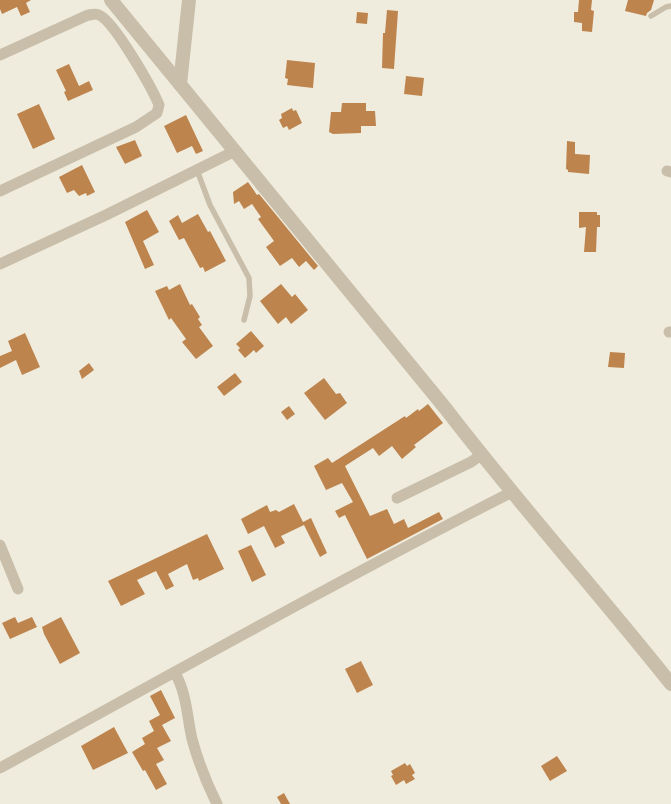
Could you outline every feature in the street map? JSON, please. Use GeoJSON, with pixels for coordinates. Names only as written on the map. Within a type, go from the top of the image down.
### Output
{"type":"FeatureCollection","features":[{"type":"Feature","properties":{"kind":"street"},"geometry":{"type":"LineString","coordinates":[[110,0],[440,402],[481,455],[564,556],[600,595],[671,684]]}},
{"type":"Feature","properties":{"kind":"street"},"geometry":{"type":"LineString","coordinates":[[180,84],[189,0]]}},
{"type":"Feature","properties":{"kind":"street"},"geometry":{"type":"LineString","coordinates":[[0,54],[88,15],[96,14],[104,18],[110,25],[138,66],[159,105],[157,113],[136,127],[0,191]]}},
{"type":"Feature","properties":{"kind":"street"},"geometry":{"type":"LineString","coordinates":[[138,66],[154,53]]}},
{"type":"Feature","properties":{"kind":"street"},"geometry":{"type":"LineString","coordinates":[[0,264],[106,215],[235,151]]}},
{"type":"Feature","properties":{"kind":"street"},"geometry":{"type":"LineString","coordinates":[[397,498],[481,455]]}},
{"type":"Feature","properties":{"kind":"street"},"geometry":{"type":"LineString","coordinates":[[0,768],[126,698],[512,492]]}},
{"type":"Feature","properties":{"kind":"street"},"geometry":{"type":"LineString","coordinates":[[0,545],[18,588]]}},
{"type":"Feature","properties":{"kind":"street"},"geometry":{"type":"LineString","coordinates":[[176,673],[181,683],[189,714],[192,739],[217,804]]}},
{"type":"Feature","properties":{"kind":"lane"},"geometry":{"type":"LineString","coordinates":[[650,16],[671,6]]}},
{"type":"Feature","properties":{"kind":"lane"},"geometry":{"type":"LineString","coordinates":[[197,170],[210,205],[249,278],[250,296],[244,320]]}},
{"type":"Feature","properties":{"kind":"building"},"geometry":{"type":"Polygon","coordinates":[[[0,0],[31,0],[26,3],[30,12],[21,16],[17,7],[2,14],[0,0]]]}},
{"type":"Feature","properties":{"kind":"building"},"geometry":{"type":"Polygon","coordinates":[[[579,0],[592,0],[591,10],[594,11],[592,32],[582,31],[582,23],[574,22],[574,12],[578,12],[579,0]]]}},
{"type":"Feature","properties":{"kind":"building"},"geometry":{"type":"Polygon","coordinates":[[[628,0],[654,0],[651,10],[646,16],[625,11],[628,0]]]}},
{"type":"Feature","properties":{"kind":"building"},"geometry":{"type":"Polygon","coordinates":[[[387,10],[398,11],[394,69],[382,68],[383,33],[385,33],[387,10]]]}},
{"type":"Feature","properties":{"kind":"building"},"geometry":{"type":"Polygon","coordinates":[[[357,12],[368,13],[367,24],[356,23],[357,12]]]}},
{"type":"Feature","properties":{"kind":"building"},"geometry":{"type":"Polygon","coordinates":[[[287,60],[315,63],[313,88],[287,85],[288,79],[285,78],[287,60]]]}},
{"type":"Feature","properties":{"kind":"building"},"geometry":{"type":"Polygon","coordinates":[[[69,64],[79,86],[89,81],[93,90],[68,101],[64,92],[66,91],[56,70],[69,64]]]}},
{"type":"Feature","properties":{"kind":"building"},"geometry":{"type":"Polygon","coordinates":[[[406,76],[424,78],[422,96],[404,94],[406,76]]]}},
{"type":"Feature","properties":{"kind":"building"},"geometry":{"type":"Polygon","coordinates":[[[342,103],[366,103],[366,111],[375,111],[376,126],[361,126],[361,133],[333,134],[329,132],[331,112],[341,112],[342,103]]]}},
{"type":"Feature","properties":{"kind":"building"},"geometry":{"type":"Polygon","coordinates":[[[39,104],[55,139],[33,149],[17,114],[39,104]]]}},
{"type":"Feature","properties":{"kind":"building"},"geometry":{"type":"Polygon","coordinates":[[[292,108],[293,111],[296,110],[302,123],[289,130],[287,126],[283,128],[279,120],[282,118],[281,114],[292,108]]]}},
{"type":"Feature","properties":{"kind":"building"},"geometry":{"type":"Polygon","coordinates":[[[186,115],[203,151],[196,154],[192,146],[177,153],[164,126],[186,115]]]}},
{"type":"Feature","properties":{"kind":"building"},"geometry":{"type":"Polygon","coordinates":[[[135,140],[142,156],[125,164],[116,147],[135,140]]]}},
{"type":"Feature","properties":{"kind":"building"},"geometry":{"type":"Polygon","coordinates":[[[567,141],[575,142],[575,154],[590,155],[589,174],[568,172],[566,169],[567,141]]]}},
{"type":"Feature","properties":{"kind":"building"},"geometry":{"type":"Polygon","coordinates":[[[82,165],[95,192],[87,196],[86,193],[79,196],[74,190],[67,193],[59,177],[82,165]]]}},
{"type":"Feature","properties":{"kind":"building"},"geometry":{"type":"Polygon","coordinates":[[[248,182],[318,266],[314,270],[306,261],[299,267],[292,258],[280,266],[266,247],[274,241],[258,219],[261,217],[252,204],[244,209],[239,201],[234,204],[233,192],[248,182]]]}},
{"type":"Feature","properties":{"kind":"building"},"geometry":{"type":"Polygon","coordinates":[[[147,210],[159,232],[143,241],[154,265],[145,269],[125,222],[147,210]]]}},
{"type":"Feature","properties":{"kind":"building"},"geometry":{"type":"Polygon","coordinates":[[[579,212],[597,212],[597,215],[600,215],[600,227],[597,227],[596,252],[584,252],[586,227],[579,228],[579,212]]]}},
{"type":"Feature","properties":{"kind":"building"},"geometry":{"type":"Polygon","coordinates":[[[198,214],[208,232],[210,231],[226,261],[205,272],[203,267],[200,268],[184,238],[179,240],[169,221],[178,215],[182,223],[198,214]]]}},
{"type":"Feature","properties":{"kind":"building"},"geometry":{"type":"Polygon","coordinates":[[[180,284],[190,305],[192,304],[200,317],[198,319],[202,325],[199,327],[213,346],[196,359],[182,342],[186,339],[171,318],[169,320],[155,291],[167,286],[169,290],[180,284]]]}},
{"type":"Feature","properties":{"kind":"building"},"geometry":{"type":"Polygon","coordinates":[[[281,284],[292,297],[295,294],[308,310],[291,324],[286,317],[278,324],[260,301],[281,284]]]}},
{"type":"Feature","properties":{"kind":"building"},"geometry":{"type":"Polygon","coordinates":[[[251,331],[264,346],[256,353],[254,350],[245,358],[238,350],[240,348],[236,344],[251,331]]]}},
{"type":"Feature","properties":{"kind":"building"},"geometry":{"type":"Polygon","coordinates":[[[25,333],[40,367],[22,375],[16,360],[0,368],[0,356],[12,351],[8,341],[25,333]]]}},
{"type":"Feature","properties":{"kind":"building"},"geometry":{"type":"Polygon","coordinates":[[[610,352],[625,353],[624,368],[608,367],[610,352]]]}},
{"type":"Feature","properties":{"kind":"building"},"geometry":{"type":"Polygon","coordinates":[[[89,363],[94,370],[82,379],[79,371],[89,363]]]}},
{"type":"Feature","properties":{"kind":"building"},"geometry":{"type":"Polygon","coordinates":[[[235,373],[242,382],[224,396],[217,387],[235,373]]]}},
{"type":"Feature","properties":{"kind":"building"},"geometry":{"type":"Polygon","coordinates":[[[324,378],[336,394],[340,393],[347,403],[325,420],[304,393],[324,378]]]}},
{"type":"Feature","properties":{"kind":"building"},"geometry":{"type":"Polygon","coordinates":[[[428,404],[443,423],[414,445],[416,447],[402,459],[392,446],[379,456],[373,448],[345,466],[370,516],[387,509],[394,524],[404,519],[408,528],[439,512],[443,519],[367,559],[345,515],[339,518],[335,511],[353,502],[342,483],[326,490],[314,466],[328,458],[332,463],[405,416],[406,418],[428,404]]]}},
{"type":"Feature","properties":{"kind":"building"},"geometry":{"type":"Polygon","coordinates":[[[289,406],[295,414],[287,420],[281,412],[289,406]]]}},
{"type":"Feature","properties":{"kind":"building"},"geometry":{"type":"Polygon","coordinates":[[[294,504],[303,522],[311,518],[327,553],[320,557],[304,525],[281,536],[285,543],[275,548],[264,526],[248,534],[241,519],[267,505],[270,512],[276,510],[279,512],[294,504]]]}},
{"type":"Feature","properties":{"kind":"building"},"geometry":{"type":"Polygon","coordinates":[[[207,534],[224,569],[199,581],[198,578],[193,580],[187,564],[168,574],[174,586],[166,590],[156,571],[137,580],[145,594],[121,606],[108,581],[207,534]]]}},
{"type":"Feature","properties":{"kind":"building"},"geometry":{"type":"Polygon","coordinates":[[[251,545],[266,575],[252,582],[238,551],[251,545]]]}},
{"type":"Feature","properties":{"kind":"building"},"geometry":{"type":"Polygon","coordinates":[[[15,617],[18,623],[32,617],[37,627],[10,639],[2,623],[15,617]]]}},
{"type":"Feature","properties":{"kind":"building"},"geometry":{"type":"Polygon","coordinates":[[[61,617],[80,653],[60,664],[42,627],[61,617]]]}},
{"type":"Feature","properties":{"kind":"building"},"geometry":{"type":"Polygon","coordinates":[[[361,661],[373,685],[357,693],[345,669],[361,661]]]}},
{"type":"Feature","properties":{"kind":"building"},"geometry":{"type":"Polygon","coordinates":[[[161,690],[175,718],[162,725],[171,741],[157,748],[164,760],[156,764],[167,784],[156,790],[132,752],[145,744],[142,738],[154,731],[149,721],[160,715],[150,696],[161,690]]]}},
{"type":"Feature","properties":{"kind":"building"},"geometry":{"type":"Polygon","coordinates":[[[114,727],[128,753],[93,770],[81,746],[114,727]]]}},
{"type":"Feature","properties":{"kind":"building"},"geometry":{"type":"Polygon","coordinates":[[[557,756],[567,771],[550,781],[541,766],[557,756]]]}},
{"type":"Feature","properties":{"kind":"building"},"geometry":{"type":"Polygon","coordinates":[[[405,763],[407,766],[410,764],[415,773],[412,775],[415,779],[406,784],[404,780],[396,785],[391,776],[393,775],[391,771],[405,763]]]}},
{"type":"Feature","properties":{"kind":"building"},"geometry":{"type":"Polygon","coordinates":[[[284,793],[290,804],[281,804],[277,797],[284,793]]]}}]}
